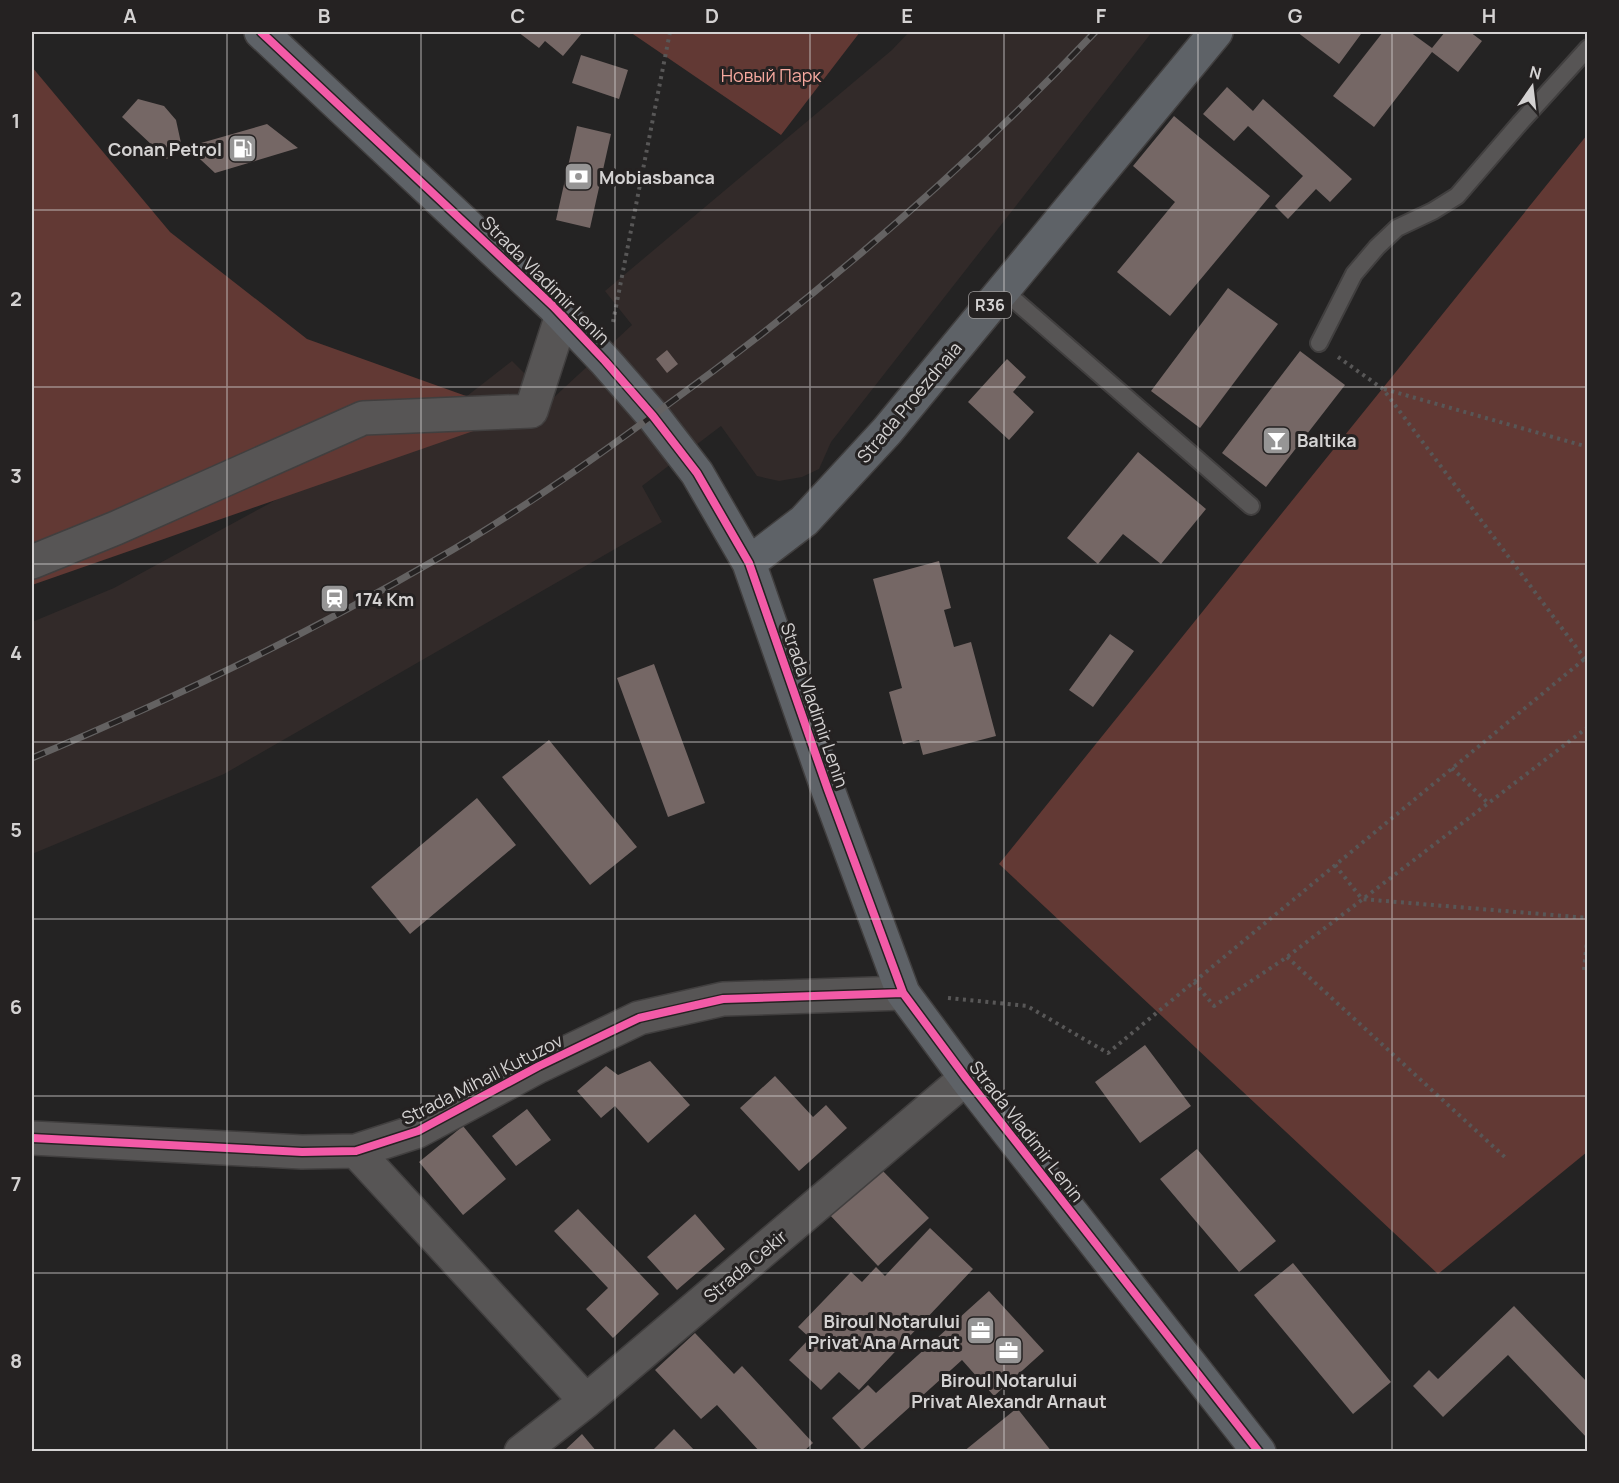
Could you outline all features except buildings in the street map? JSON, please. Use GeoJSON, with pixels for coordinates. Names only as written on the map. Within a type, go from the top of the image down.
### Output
{"type":"FeatureCollection","features":[{"type":"Feature","properties":{"kind":"main road","name":"Strada Vladimir Lenin"},"geometry":{"type":"LineString","coordinates":[[261,32],[498,252],[562,315],[652,416],[697,473],[749,563],[828,790],[903,993],[966,1078],[1259,1452]]}},
{"type":"Feature","properties":{"kind":"main road","name":"Strada Proezdnaia"},"geometry":{"type":"LineString","coordinates":[[749,563],[804,521],[887,431],[1216,32]]}},
{"type":"Feature","properties":{"kind":"street"},"geometry":{"type":"LineString","coordinates":[[32,562],[116,528],[363,418],[531,411],[562,315]]}},
{"type":"Feature","properties":{"kind":"street","name":"Strada Mihail Kutuzov"},"geometry":{"type":"LineString","coordinates":[[32,1138],[302,1152],[356,1150],[418,1131],[539,1066],[639,1018],[723,999],[903,993]]}},
{"type":"Feature","properties":{"kind":"street","name":"Strada Cekir"},"geometry":{"type":"LineString","coordinates":[[521,1452],[586,1401],[966,1078]]}},
{"type":"Feature","properties":{"kind":"street"},"geometry":{"type":"LineString","coordinates":[[356,1150],[586,1401]]}},
{"type":"Feature","properties":{"kind":"lane"},"geometry":{"type":"LineString","coordinates":[[1319,343],[1354,274],[1377,247],[1397,228],[1433,212],[1457,196],[1587,48]]}},
{"type":"Feature","properties":{"kind":"lane"},"geometry":{"type":"LineString","coordinates":[[1003,290],[1251,506]]}},
{"type":"Feature","properties":{"kind":"path"},"geometry":{"type":"LineString","coordinates":[[605,361],[670,32]]}},
{"type":"Feature","properties":{"kind":"path"},"geometry":{"type":"LineString","coordinates":[[903,993],[1026,1006],[1108,1053],[1586,658],[1383,389],[1319,343]]}},
{"type":"Feature","properties":{"kind":"path"},"geometry":{"type":"LineString","coordinates":[[1383,389],[1587,447]]}},
{"type":"Feature","properties":{"kind":"path"},"geometry":{"type":"LineString","coordinates":[[1194,982],[1214,1006],[1287,957],[1587,727]]}},
{"type":"Feature","properties":{"kind":"path"},"geometry":{"type":"LineString","coordinates":[[1452,768],[1488,803]]}},
{"type":"Feature","properties":{"kind":"path"},"geometry":{"type":"LineString","coordinates":[[1335,864],[1362,899],[1587,918]]}},
{"type":"Feature","properties":{"kind":"path"},"geometry":{"type":"LineString","coordinates":[[1584,970],[1587,930]]}},
{"type":"Feature","properties":{"kind":"path"},"geometry":{"type":"LineString","coordinates":[[1287,957],[1508,1160]]}},
{"type":"Feature","properties":{"kind":"shaded area"},"geometry":{"type":"Polygon","coordinates":[[[909,32],[1152,32],[831,442],[819,469],[802,477],[779,481],[757,476],[721,426],[642,486],[662,522],[224,774],[32,854],[32,622],[114,588],[467,396],[512,361],[551,400],[632,325],[605,291],[892,50],[909,32]]]}},
{"type":"Feature","properties":{"kind":"green space","name":"Новый Парк"},"geometry":{"type":"Polygon","coordinates":[[[630,32],[860,32],[781,135],[630,32]]]}},
{"type":"Feature","properties":{"kind":"green space"},"geometry":{"type":"Polygon","coordinates":[[[32,67],[170,232],[307,339],[519,415],[32,585],[32,67]]]}},
{"type":"Feature","properties":{"kind":"green space"},"geometry":{"type":"Polygon","coordinates":[[[1587,135],[1587,1152],[1438,1274],[999,864],[1587,135]]]}},
{"type":"Feature","properties":{"kind":"railway"},"geometry":{"type":"LineString","coordinates":[[32,758],[186,690],[337,615],[464,543],[551,487],[721,365],[888,230],[994,134],[1095,32]]}},
{"type":"Feature","properties":{"kind":"cycle path"},"geometry":{"type":"LineString","coordinates":[[261,32],[553,306],[653,416],[697,473],[749,563],[828,790],[903,993],[966,1078],[1259,1452]]}},
{"type":"Feature","properties":{"kind":"cycle path"},"geometry":{"type":"LineString","coordinates":[[32,1138],[302,1152],[356,1151],[418,1131],[539,1066],[639,1018],[723,999],[903,993]]}},
{"type":"Feature","properties":{"kind":"place","name":"Conan Petrol"},"geometry":{"type":"Point","coordinates":[243,149]}},
{"type":"Feature","properties":{"kind":"place","name":"Mobiasbanca"},"geometry":{"type":"Point","coordinates":[578,177]}},
{"type":"Feature","properties":{"kind":"place","name":"Baltika"},"geometry":{"type":"Point","coordinates":[1276,440]}},
{"type":"Feature","properties":{"kind":"place","name":"174 Km"},"geometry":{"type":"Point","coordinates":[334,599]}},
{"type":"Feature","properties":{"kind":"place","name":"Biroul Notarului Privat Ana Arnaut"},"geometry":{"type":"Point","coordinates":[981,1331]}},
{"type":"Feature","properties":{"kind":"place","name":"Biroul Notarului Privat Alexandr Arnaut"},"geometry":{"type":"Point","coordinates":[1009,1351]}}]}
